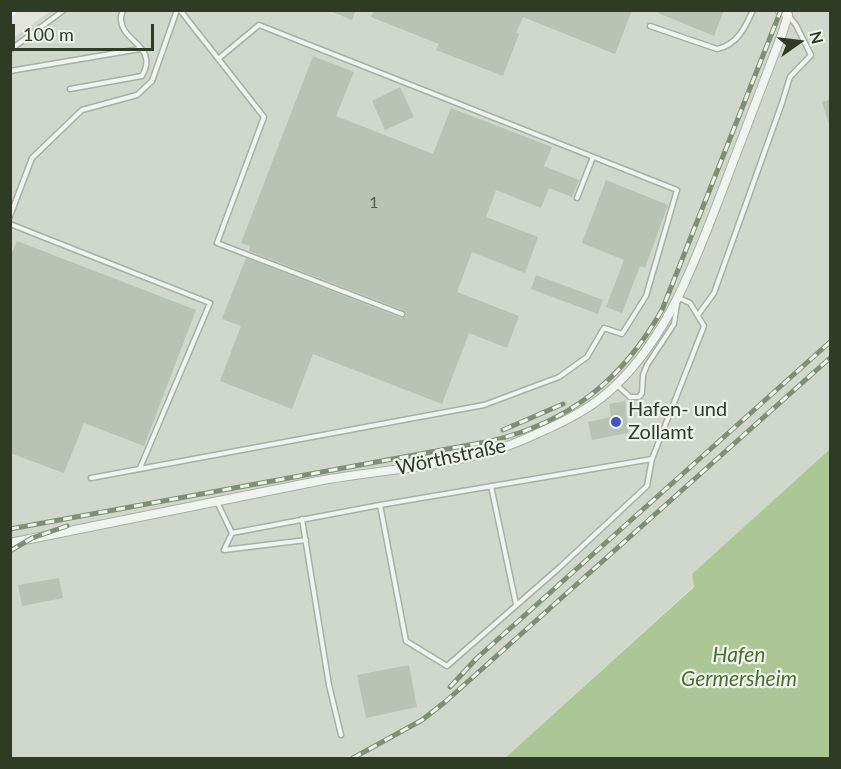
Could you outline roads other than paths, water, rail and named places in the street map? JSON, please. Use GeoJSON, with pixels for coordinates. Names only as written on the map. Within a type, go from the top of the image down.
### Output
{"type":"FeatureCollection","features":[{"type":"Feature","properties":{"kind":"street"},"geometry":{"type":"LineString","coordinates":[[779,10],[789,13]]}},
{"type":"Feature","properties":{"kind":"street","name":"Wörthstraße"},"geometry":{"type":"LineString","coordinates":[[10,543],[320,481],[454,460],[493,451],[517,443],[568,419],[592,404],[616,385],[651,342],[678,297],[789,13]]}},
{"type":"Feature","properties":{"kind":"lane"},"geometry":{"type":"LineString","coordinates":[[10,50],[64,10]]}},
{"type":"Feature","properties":{"kind":"lane"},"geometry":{"type":"LineString","coordinates":[[70,89],[142,76],[148,66],[147,57],[123,28],[121,21],[123,10]]}},
{"type":"Feature","properties":{"kind":"lane"},"geometry":{"type":"LineString","coordinates":[[178,10],[264,117],[217,243],[402,314]]}},
{"type":"Feature","properties":{"kind":"lane"},"geometry":{"type":"LineString","coordinates":[[10,216],[32,158],[82,110],[137,95],[152,81],[178,10]]}},
{"type":"Feature","properties":{"kind":"lane"},"geometry":{"type":"LineString","coordinates":[[650,26],[717,48],[727,47],[736,40],[753,10]]}},
{"type":"Feature","properties":{"kind":"lane"},"geometry":{"type":"LineString","coordinates":[[698,315],[714,293],[782,103],[789,76],[811,55],[789,13]]}},
{"type":"Feature","properties":{"kind":"lane"},"geometry":{"type":"LineString","coordinates":[[91,478],[484,405],[559,377],[587,357],[604,328],[622,334],[646,296],[677,190],[259,25],[218,59]]}},
{"type":"Feature","properties":{"kind":"lane"},"geometry":{"type":"LineString","coordinates":[[10,71],[141,48]]}},
{"type":"Feature","properties":{"kind":"lane"},"geometry":{"type":"LineString","coordinates":[[577,198],[594,158]]}},
{"type":"Feature","properties":{"kind":"lane"},"geometry":{"type":"LineString","coordinates":[[10,224],[210,303],[140,468]]}},
{"type":"Feature","properties":{"kind":"lane"},"geometry":{"type":"LineString","coordinates":[[380,505],[406,641],[447,666],[559,568],[646,486],[652,459],[704,326],[690,303],[678,297],[674,324],[647,365],[643,375],[642,393],[639,397],[630,397],[616,385]]}},
{"type":"Feature","properties":{"kind":"lane"},"geometry":{"type":"LineString","coordinates":[[232,533],[380,505],[652,459]]}},
{"type":"Feature","properties":{"kind":"lane"},"geometry":{"type":"LineString","coordinates":[[491,486],[516,604]]}},
{"type":"Feature","properties":{"kind":"lane"},"geometry":{"type":"LineString","coordinates":[[217,502],[232,533]]}},
{"type":"Feature","properties":{"kind":"lane"},"geometry":{"type":"LineString","coordinates":[[302,519],[329,685],[341,735]]}},
{"type":"Feature","properties":{"kind":"lane"},"geometry":{"type":"LineString","coordinates":[[232,533],[224,550],[306,540]]}},
{"type":"Feature","properties":{"kind":"water","name":"Hafen Germersheim"},"geometry":{"type":"Polygon","coordinates":[[[830,449],[830,758],[505,758],[694,587],[692,574],[830,449]]]}},
{"type":"Feature","properties":{"kind":"railway"},"geometry":{"type":"LineString","coordinates":[[10,529],[491,441],[519,433],[569,410],[591,395],[630,357],[662,310],[781,10]]}},
{"type":"Feature","properties":{"kind":"railway"},"geometry":{"type":"LineString","coordinates":[[450,687],[477,658],[830,342]]}},
{"type":"Feature","properties":{"kind":"railway"},"geometry":{"type":"LineString","coordinates":[[353,758],[422,720],[445,702],[830,358]]}},
{"type":"Feature","properties":{"kind":"railway"},"geometry":{"type":"LineString","coordinates":[[503,430],[563,404]]}},
{"type":"Feature","properties":{"kind":"railway"},"geometry":{"type":"LineString","coordinates":[[10,551],[32,538],[67,526]]}},
{"type":"Feature","properties":{"kind":"place","name":"Hafen- und Zollamt"},"geometry":{"type":"Point","coordinates":[616,422]}}]}
